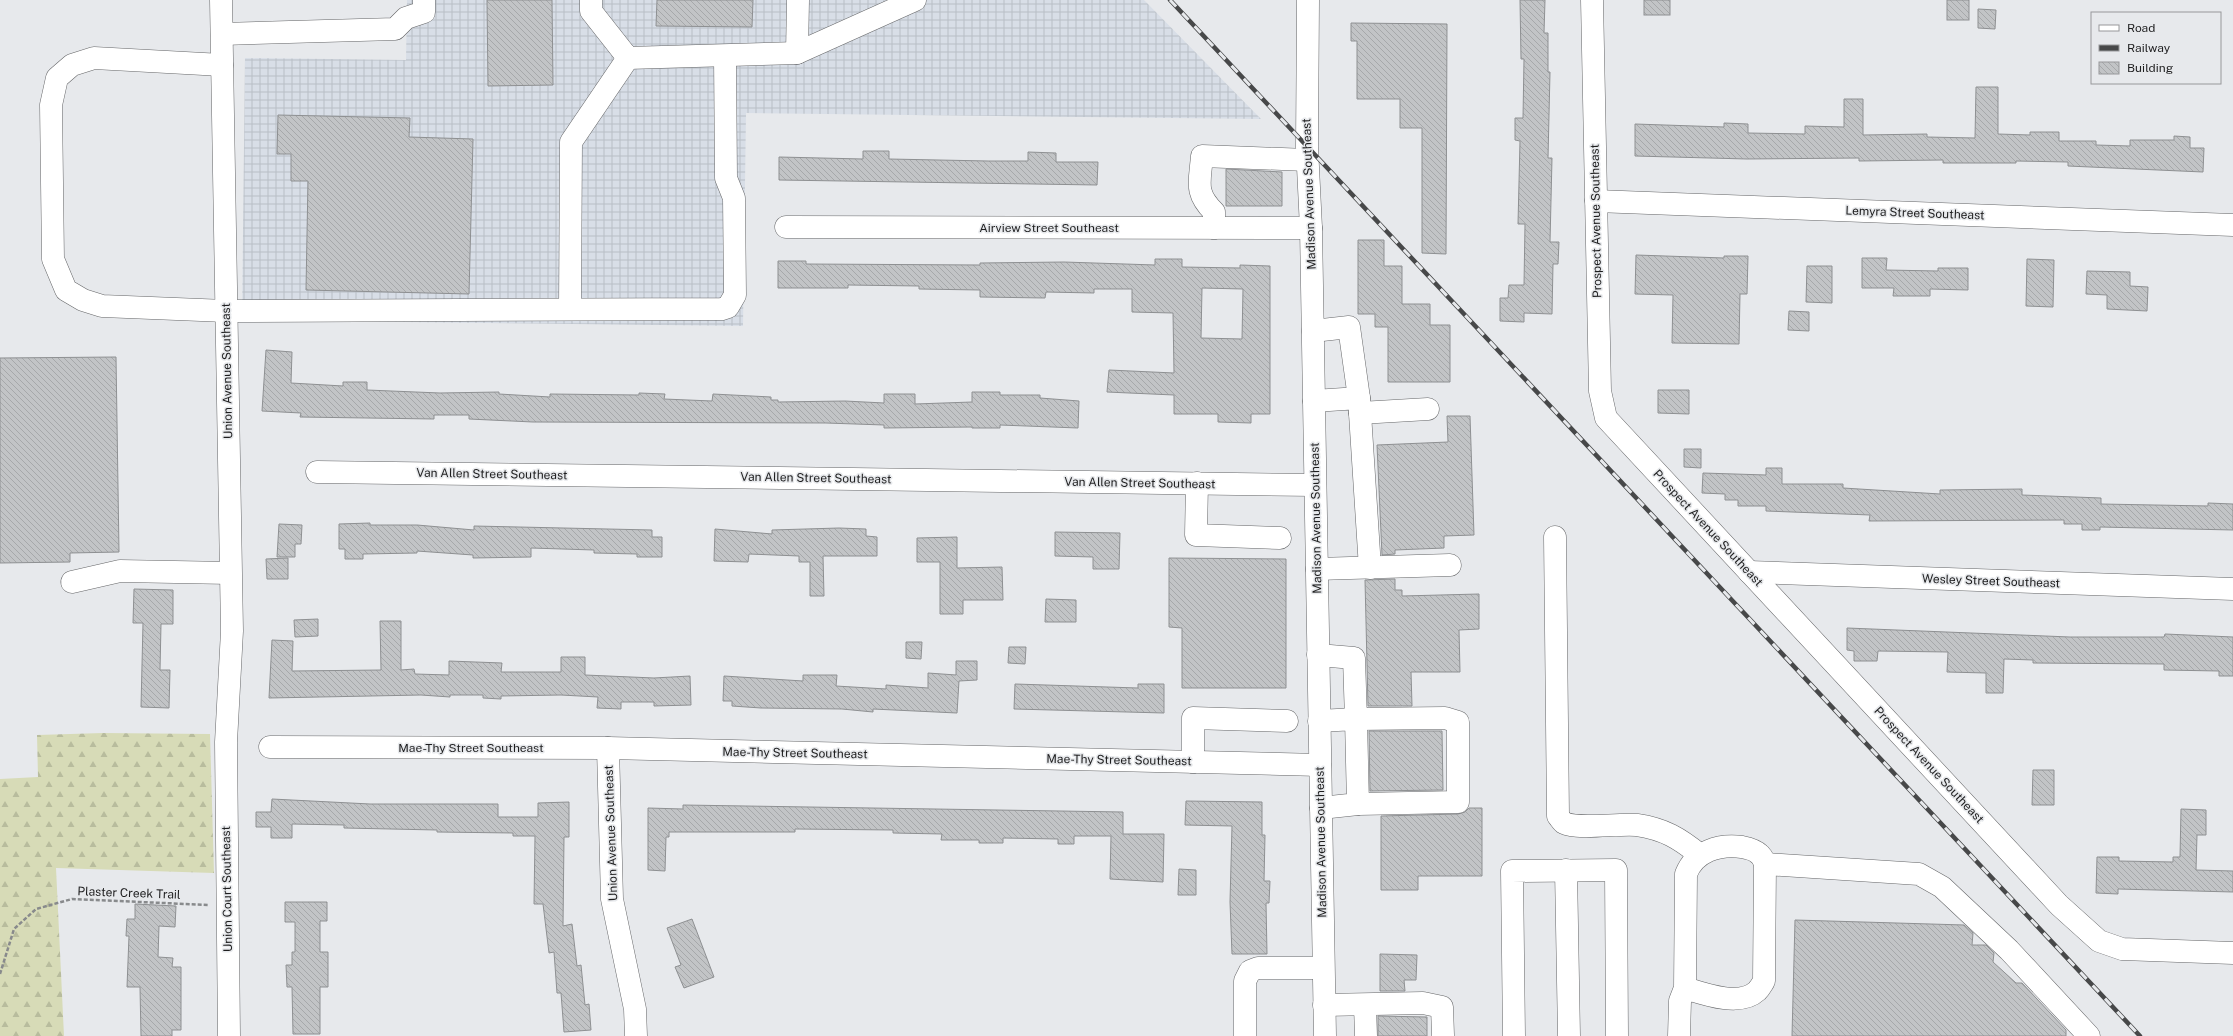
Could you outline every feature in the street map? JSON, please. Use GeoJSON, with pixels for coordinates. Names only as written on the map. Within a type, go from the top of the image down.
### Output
{"type":"FeatureCollection","features":[{"type":"Feature","properties":{"kind":"street","name":"Union Avenue Southeast"},"geometry":{"type":"LineString","coordinates":[[221,0],[232,631],[226,742]]}},
{"type":"Feature","properties":{"kind":"street"},"geometry":{"type":"LineString","coordinates":[[591,0],[591,11],[628,58]]}},
{"type":"Feature","properties":{"kind":"street"},"geometry":{"type":"LineString","coordinates":[[797,53],[798,0]]}},
{"type":"Feature","properties":{"kind":"street"},"geometry":{"type":"LineString","coordinates":[[628,58],[797,53],[915,0]]}},
{"type":"Feature","properties":{"kind":"street","name":"Madison Avenue Southeast"},"geometry":{"type":"LineString","coordinates":[[1308,0],[1307,160],[1311,228],[1313,331],[1324,1036]]}},
{"type":"Feature","properties":{"kind":"street","name":"Prospect Avenue Southeast"},"geometry":{"type":"LineString","coordinates":[[1592,0],[1600,391],[1606,418],[2053,899],[2099,941],[2122,949],[2233,954]]}},
{"type":"Feature","properties":{"kind":"street"},"geometry":{"type":"LineString","coordinates":[[222,34],[395,29],[406,18],[424,6]]}},
{"type":"Feature","properties":{"kind":"street"},"geometry":{"type":"LineString","coordinates":[[222,65],[94,58],[72,65],[57,78],[51,105],[53,259],[66,290],[83,300],[102,306],[226,311],[722,309],[728,307],[735,295],[734,198],[726,178],[725,56]]}},
{"type":"Feature","properties":{"kind":"street"},"geometry":{"type":"LineString","coordinates":[[570,309],[571,142],[628,58]]}},
{"type":"Feature","properties":{"kind":"street"},"geometry":{"type":"LineString","coordinates":[[1214,228],[1214,212],[1203,201],[1199,191],[1202,156],[1307,160]]}},
{"type":"Feature","properties":{"kind":"street","name":"Lemyra Street Southeast"},"geometry":{"type":"LineString","coordinates":[[1596,202],[2233,225]]}},
{"type":"Feature","properties":{"kind":"street","name":"Airview Street Southeast"},"geometry":{"type":"LineString","coordinates":[[786,227],[1311,228]]}},
{"type":"Feature","properties":{"kind":"street"},"geometry":{"type":"LineString","coordinates":[[1313,331],[1349,327],[1360,405],[1370,568]]}},
{"type":"Feature","properties":{"kind":"street"},"geometry":{"type":"LineString","coordinates":[[1314,401],[1428,409]]}},
{"type":"Feature","properties":{"kind":"street","name":"Van Allen Street Southeast"},"geometry":{"type":"LineString","coordinates":[[317,472],[1315,485]]}},
{"type":"Feature","properties":{"kind":"street"},"geometry":{"type":"LineString","coordinates":[[1197,483],[1196,535],[1280,538]]}},
{"type":"Feature","properties":{"kind":"street"},"geometry":{"type":"LineString","coordinates":[[1555,537],[1558,816],[1564,822],[1574,825],[1637,825],[1664,832],[1680,838],[1700,855]]}},
{"type":"Feature","properties":{"kind":"street"},"geometry":{"type":"LineString","coordinates":[[1317,570],[1450,565]]}},
{"type":"Feature","properties":{"kind":"street"},"geometry":{"type":"LineString","coordinates":[[72,582],[120,571],[230,573]]}},
{"type":"Feature","properties":{"kind":"street","name":"Wesley Street Southeast"},"geometry":{"type":"LineString","coordinates":[[1749,572],[2233,589]]}},
{"type":"Feature","properties":{"kind":"street"},"geometry":{"type":"LineString","coordinates":[[1318,655],[1354,658],[1358,804]]}},
{"type":"Feature","properties":{"kind":"street"},"geometry":{"type":"LineString","coordinates":[[1193,762],[1194,718],[1287,721]]}},
{"type":"Feature","properties":{"kind":"street"},"geometry":{"type":"LineString","coordinates":[[1319,721],[1445,718],[1458,722],[1458,802],[1358,804],[1321,808]]}},
{"type":"Feature","properties":{"kind":"street","name":"Union Court Southeast"},"geometry":{"type":"LineString","coordinates":[[226,742],[229,1036]]}},
{"type":"Feature","properties":{"kind":"street","name":"Mae-Thy Street Southeast"},"geometry":{"type":"LineString","coordinates":[[270,747],[608,748],[1320,765]]}},
{"type":"Feature","properties":{"kind":"street","name":"Union Avenue Southeast"},"geometry":{"type":"LineString","coordinates":[[608,748],[612,899],[635,1009],[636,1036]]}},
{"type":"Feature","properties":{"kind":"street"},"geometry":{"type":"LineString","coordinates":[[1678,1036],[1680,1001],[1685,988],[1686,874],[1690,863],[1700,855],[1712,849],[1728,846],[1747,848],[1759,854],[1765,864],[1764,980],[1757,992],[1741,998],[1719,999],[1685,988]]}},
{"type":"Feature","properties":{"kind":"street"},"geometry":{"type":"LineString","coordinates":[[1765,864],[1919,874],[1942,887],[2009,950],[2089,1036]]}},
{"type":"Feature","properties":{"kind":"street"},"geometry":{"type":"LineString","coordinates":[[1566,870],[1569,1036]]}},
{"type":"Feature","properties":{"kind":"street"},"geometry":{"type":"LineString","coordinates":[[1514,1036],[1512,871],[1566,870],[1616,870],[1617,1036]]}},
{"type":"Feature","properties":{"kind":"street"},"geometry":{"type":"LineString","coordinates":[[1245,1036],[1245,981],[1250,971],[1258,968],[1324,968]]}},
{"type":"Feature","properties":{"kind":"street"},"geometry":{"type":"LineString","coordinates":[[1324,1005],[1423,1003],[1442,1007],[1443,1036]]}},
{"type":"Feature","properties":{"kind":"street"},"geometry":{"type":"LineString","coordinates":[[1365,1005],[1366,1036]]}},
{"type":"Feature","properties":{"kind":"path","name":"Plaster Creek Trail"},"geometry":{"type":"LineString","coordinates":[[0,974],[14,929],[36,909],[72,899],[227,906]]}},
{"type":"Feature","properties":{"kind":"shaded area"},"geometry":{"type":"Polygon","coordinates":[[[407,0],[1144,0],[1261,119],[746,113],[743,326],[242,320],[245,58],[406,60],[407,0]]]}},
{"type":"Feature","properties":{"kind":"green space"},"geometry":{"type":"Polygon","coordinates":[[[103,733],[210,734],[214,873],[56,868],[64,1036],[0,1036],[0,779],[38,777],[37,735],[103,733]]]}},
{"type":"Feature","properties":{"kind":"building"},"geometry":{"type":"Polygon","coordinates":[[[487,0],[552,0],[553,85],[488,86],[487,0]]]}},
{"type":"Feature","properties":{"kind":"building"},"geometry":{"type":"Polygon","coordinates":[[[657,0],[753,0],[752,27],[656,26],[657,0]]]}},
{"type":"Feature","properties":{"kind":"building"},"geometry":{"type":"Polygon","coordinates":[[[1520,0],[1545,0],[1544,33],[1548,33],[1548,72],[1550,72],[1548,158],[1552,158],[1550,242],[1559,242],[1558,264],[1553,264],[1552,314],[1524,313],[1524,322],[1500,321],[1500,298],[1508,298],[1509,285],[1524,285],[1525,224],[1518,224],[1520,141],[1515,140],[1515,118],[1523,118],[1524,59],[1521,59],[1520,0]]]}},
{"type":"Feature","properties":{"kind":"building"},"geometry":{"type":"Polygon","coordinates":[[[1644,0],[1670,0],[1670,15],[1644,15],[1644,0]]]}},
{"type":"Feature","properties":{"kind":"building"},"geometry":{"type":"Polygon","coordinates":[[[1947,0],[1969,0],[1969,20],[1947,20],[1947,0]]]}},
{"type":"Feature","properties":{"kind":"building"},"geometry":{"type":"Polygon","coordinates":[[[1978,9],[1996,10],[1995,29],[1978,28],[1978,9]]]}},
{"type":"Feature","properties":{"kind":"building"},"geometry":{"type":"Polygon","coordinates":[[[1351,23],[1447,24],[1446,254],[1422,253],[1422,128],[1400,128],[1400,99],[1357,99],[1357,41],[1351,41],[1351,23]]]}},
{"type":"Feature","properties":{"kind":"building"},"geometry":{"type":"Polygon","coordinates":[[[1976,87],[1998,87],[1998,134],[2030,135],[2030,132],[2059,132],[2059,141],[2096,141],[2096,145],[2130,146],[2130,140],[2174,140],[2174,136],[2190,137],[2190,148],[2204,148],[2203,172],[2068,166],[2068,162],[2016,161],[2016,163],[1943,163],[1943,160],[1859,161],[1859,158],[1747,159],[1635,156],[1635,124],[1724,127],[1724,123],[1748,124],[1748,133],[1805,134],[1805,126],[1844,127],[1844,99],[1863,99],[1863,135],[1927,134],[1927,137],[1975,138],[1976,87]]]}},
{"type":"Feature","properties":{"kind":"building"},"geometry":{"type":"Polygon","coordinates":[[[278,115],[410,118],[409,137],[473,139],[469,294],[306,290],[308,181],[291,181],[291,154],[277,154],[278,115]]]}},
{"type":"Feature","properties":{"kind":"building"},"geometry":{"type":"Polygon","coordinates":[[[863,151],[889,151],[889,159],[988,161],[1028,161],[1028,152],[1056,153],[1056,162],[1098,162],[1097,185],[779,180],[779,157],[863,159],[863,151]]]}},
{"type":"Feature","properties":{"kind":"building"},"geometry":{"type":"Polygon","coordinates":[[[1226,169],[1282,172],[1282,206],[1226,206],[1226,169]]]}},
{"type":"Feature","properties":{"kind":"building"},"geometry":{"type":"Polygon","coordinates":[[[1358,240],[1384,240],[1384,266],[1402,266],[1402,304],[1430,304],[1430,325],[1450,325],[1450,382],[1388,382],[1388,327],[1375,327],[1375,314],[1358,314],[1358,240]]]}},
{"type":"Feature","properties":{"kind":"building"},"geometry":{"type":"Polygon","coordinates":[[[1636,255],[1724,258],[1724,256],[1748,256],[1747,294],[1740,294],[1739,344],[1672,343],[1673,295],[1635,294],[1636,255]]]}},
{"type":"Feature","properties":{"kind":"building"},"geometry":{"type":"Polygon","coordinates":[[[1862,258],[1887,258],[1886,270],[1938,271],[1938,268],[1968,268],[1968,290],[1930,289],[1930,296],[1893,296],[1894,288],[1862,288],[1862,258]]]}},
{"type":"Feature","properties":{"kind":"building"},"geometry":{"type":"Polygon","coordinates":[[[1155,259],[1182,259],[1182,267],[1240,268],[1240,265],[1270,266],[1270,414],[1251,414],[1251,423],[1218,422],[1218,414],[1174,414],[1174,395],[1107,392],[1109,370],[1174,373],[1173,313],[1132,312],[1132,289],[1094,289],[1094,293],[1046,292],[1045,298],[980,297],[980,290],[919,289],[919,286],[848,285],[848,288],[778,288],[778,261],[806,261],[806,264],[980,265],[980,263],[1064,262],[1155,265],[1155,259]],[[1202,288],[1201,338],[1242,339],[1243,289],[1202,288]]]}},
{"type":"Feature","properties":{"kind":"building"},"geometry":{"type":"Polygon","coordinates":[[[2027,259],[2054,260],[2053,307],[2026,306],[2027,259]]]}},
{"type":"Feature","properties":{"kind":"building"},"geometry":{"type":"Polygon","coordinates":[[[1807,266],[1832,266],[1832,303],[1806,302],[1807,266]]]}},
{"type":"Feature","properties":{"kind":"building"},"geometry":{"type":"Polygon","coordinates":[[[2087,271],[2130,272],[2130,286],[2148,287],[2147,311],[2107,309],[2107,295],[2086,294],[2087,271]]]}},
{"type":"Feature","properties":{"kind":"building"},"geometry":{"type":"Polygon","coordinates":[[[1789,311],[1809,312],[1809,331],[1788,330],[1789,311]]]}},
{"type":"Feature","properties":{"kind":"building"},"geometry":{"type":"Polygon","coordinates":[[[266,350],[292,352],[291,383],[343,386],[343,382],[367,382],[367,390],[440,393],[499,392],[499,394],[550,397],[550,394],[665,394],[664,399],[712,401],[713,394],[771,397],[771,400],[778,400],[778,402],[845,401],[884,403],[884,394],[915,394],[915,404],[972,402],[972,392],[1000,392],[1000,395],[1040,395],[1040,398],[1079,401],[1078,428],[1000,425],[1000,428],[884,428],[884,425],[826,423],[533,422],[469,419],[469,415],[434,415],[434,419],[300,417],[301,413],[262,411],[266,350]]]}},
{"type":"Feature","properties":{"kind":"building"},"geometry":{"type":"Polygon","coordinates":[[[116,357],[119,552],[70,553],[70,562],[0,563],[0,358],[116,357]]]}},
{"type":"Feature","properties":{"kind":"building"},"geometry":{"type":"Polygon","coordinates":[[[1658,390],[1689,390],[1689,414],[1658,413],[1658,390]]]}},
{"type":"Feature","properties":{"kind":"building"},"geometry":{"type":"Polygon","coordinates":[[[1447,416],[1470,416],[1474,535],[1444,536],[1444,548],[1395,550],[1395,554],[1382,555],[1377,445],[1448,442],[1447,416]]]}},
{"type":"Feature","properties":{"kind":"building"},"geometry":{"type":"Polygon","coordinates":[[[1684,449],[1701,449],[1701,468],[1684,467],[1684,449]]]}},
{"type":"Feature","properties":{"kind":"building"},"geometry":{"type":"Polygon","coordinates":[[[1766,468],[1782,468],[1782,484],[1843,484],[1843,488],[1940,494],[1940,490],[2022,489],[2022,495],[2101,498],[2101,504],[2208,506],[2208,503],[2233,504],[2233,530],[2100,527],[2100,530],[2082,530],[2082,524],[2064,524],[2064,520],[1869,521],[1870,515],[1766,511],[1766,506],[1738,506],[1738,500],[1725,500],[1725,494],[1702,493],[1703,473],[1766,475],[1766,468]]]}},
{"type":"Feature","properties":{"kind":"building"},"geometry":{"type":"Polygon","coordinates":[[[370,523],[370,525],[417,525],[474,530],[474,526],[652,530],[652,537],[662,537],[662,557],[637,557],[637,554],[594,553],[594,550],[531,548],[531,557],[473,558],[473,555],[417,551],[417,553],[363,554],[363,559],[345,559],[345,549],[339,549],[339,524],[370,523]]]}},
{"type":"Feature","properties":{"kind":"building"},"geometry":{"type":"Polygon","coordinates":[[[279,524],[302,525],[301,544],[295,544],[295,557],[277,557],[279,524]]]}},
{"type":"Feature","properties":{"kind":"building"},"geometry":{"type":"Polygon","coordinates":[[[839,528],[866,529],[866,536],[877,537],[877,556],[823,556],[824,596],[810,596],[810,562],[799,562],[799,556],[749,554],[748,562],[714,561],[715,529],[772,534],[772,530],[839,528]]]}},
{"type":"Feature","properties":{"kind":"building"},"geometry":{"type":"Polygon","coordinates":[[[1055,532],[1120,533],[1119,569],[1093,569],[1093,557],[1055,556],[1055,532]]]}},
{"type":"Feature","properties":{"kind":"building"},"geometry":{"type":"Polygon","coordinates":[[[957,537],[957,568],[1002,567],[1003,600],[963,600],[963,614],[940,614],[940,562],[917,562],[917,538],[957,537]]]}},
{"type":"Feature","properties":{"kind":"building"},"geometry":{"type":"Polygon","coordinates":[[[288,558],[288,579],[267,579],[266,559],[288,558]]]}},
{"type":"Feature","properties":{"kind":"building"},"geometry":{"type":"Polygon","coordinates":[[[1169,558],[1286,559],[1286,688],[1182,688],[1182,628],[1169,627],[1169,558]]]}},
{"type":"Feature","properties":{"kind":"building"},"geometry":{"type":"Polygon","coordinates":[[[1395,579],[1395,590],[1402,590],[1402,596],[1479,594],[1479,629],[1459,630],[1460,672],[1411,672],[1412,706],[1368,706],[1365,580],[1395,579]]]}},
{"type":"Feature","properties":{"kind":"building"},"geometry":{"type":"Polygon","coordinates":[[[134,589],[173,590],[173,624],[161,624],[160,670],[170,670],[169,708],[141,707],[143,623],[133,623],[134,589]]]}},
{"type":"Feature","properties":{"kind":"building"},"geometry":{"type":"Polygon","coordinates":[[[1046,599],[1076,600],[1076,622],[1045,622],[1046,599]]]}},
{"type":"Feature","properties":{"kind":"building"},"geometry":{"type":"Polygon","coordinates":[[[318,619],[318,636],[295,637],[294,620],[318,619]]]}},
{"type":"Feature","properties":{"kind":"building"},"geometry":{"type":"Polygon","coordinates":[[[380,621],[401,621],[401,670],[414,669],[415,674],[449,675],[449,661],[502,663],[501,672],[561,672],[561,657],[585,657],[585,675],[654,678],[690,676],[691,705],[654,706],[654,702],[621,702],[621,709],[597,708],[598,697],[561,695],[501,696],[501,699],[483,698],[483,695],[450,695],[450,697],[421,695],[269,698],[272,640],[293,641],[292,671],[381,670],[380,621]]]}},
{"type":"Feature","properties":{"kind":"building"},"geometry":{"type":"Polygon","coordinates":[[[1847,628],[2070,637],[2164,637],[2165,634],[2233,637],[2233,676],[2219,676],[2219,671],[2164,670],[2164,664],[2033,663],[2033,660],[2004,659],[2003,693],[1986,693],[1986,673],[1947,672],[1948,652],[1878,651],[1877,661],[1854,661],[1854,651],[1847,650],[1847,628]]]}},
{"type":"Feature","properties":{"kind":"building"},"geometry":{"type":"Polygon","coordinates":[[[906,642],[922,642],[921,659],[906,658],[906,642]]]}},
{"type":"Feature","properties":{"kind":"building"},"geometry":{"type":"Polygon","coordinates":[[[1009,647],[1026,647],[1025,664],[1008,663],[1009,647]]]}},
{"type":"Feature","properties":{"kind":"building"},"geometry":{"type":"Polygon","coordinates":[[[956,661],[977,661],[977,680],[959,681],[957,713],[873,709],[873,712],[842,709],[761,708],[732,706],[732,701],[723,701],[724,676],[803,681],[803,675],[837,675],[836,686],[886,689],[886,685],[928,688],[928,673],[956,675],[956,661]]]}},
{"type":"Feature","properties":{"kind":"building"},"geometry":{"type":"Polygon","coordinates":[[[1015,684],[1138,688],[1138,684],[1164,684],[1164,713],[1014,709],[1015,684]]]}},
{"type":"Feature","properties":{"kind":"building"},"geometry":{"type":"Polygon","coordinates":[[[1369,731],[1442,731],[1443,790],[1370,791],[1369,731]]]}},
{"type":"Feature","properties":{"kind":"building"},"geometry":{"type":"Polygon","coordinates":[[[2033,770],[2054,770],[2054,805],[2032,805],[2033,770]]]}},
{"type":"Feature","properties":{"kind":"building"},"geometry":{"type":"Polygon","coordinates":[[[272,799],[370,804],[498,804],[498,817],[538,817],[538,803],[569,802],[569,837],[564,837],[563,926],[572,924],[577,966],[581,965],[585,1005],[589,1004],[591,1030],[564,1032],[561,993],[557,993],[554,952],[549,953],[543,904],[534,904],[535,836],[513,836],[513,833],[437,832],[437,830],[344,828],[344,825],[292,824],[292,838],[271,838],[271,827],[256,827],[256,812],[271,812],[272,799]]]}},
{"type":"Feature","properties":{"kind":"building"},"geometry":{"type":"Polygon","coordinates":[[[1186,801],[1262,802],[1262,835],[1265,835],[1264,881],[1270,881],[1269,903],[1266,903],[1267,954],[1232,954],[1230,902],[1232,826],[1185,825],[1186,801]]]}},
{"type":"Feature","properties":{"kind":"building"},"geometry":{"type":"Polygon","coordinates":[[[683,805],[1123,812],[1123,834],[1164,834],[1163,882],[1110,879],[1111,836],[1074,836],[1074,844],[1058,844],[1058,839],[1003,838],[1003,843],[979,843],[979,840],[941,840],[942,834],[893,833],[893,830],[795,829],[795,832],[669,832],[669,837],[666,837],[665,871],[648,870],[648,808],[683,809],[683,805]]]}},
{"type":"Feature","properties":{"kind":"building"},"geometry":{"type":"Polygon","coordinates":[[[1469,808],[1482,808],[1482,876],[1418,876],[1418,890],[1381,890],[1381,816],[1458,814],[1465,812],[1469,808]]]}},
{"type":"Feature","properties":{"kind":"building"},"geometry":{"type":"Polygon","coordinates":[[[2181,809],[2206,810],[2206,835],[2197,835],[2196,870],[2233,871],[2233,892],[2118,889],[2118,894],[2096,893],[2097,857],[2119,857],[2119,861],[2173,862],[2173,857],[2180,857],[2181,809]]]}},
{"type":"Feature","properties":{"kind":"building"},"geometry":{"type":"Polygon","coordinates":[[[1179,869],[1196,870],[1196,895],[1178,895],[1179,869]]]}},
{"type":"Feature","properties":{"kind":"building"},"geometry":{"type":"Polygon","coordinates":[[[285,902],[327,902],[327,921],[320,921],[320,952],[328,952],[328,987],[320,987],[320,1034],[293,1034],[292,987],[287,987],[286,965],[292,965],[292,952],[295,952],[295,922],[285,922],[285,902]]]}},
{"type":"Feature","properties":{"kind":"building"},"geometry":{"type":"Polygon","coordinates":[[[135,904],[176,906],[175,927],[159,926],[158,957],[173,958],[172,967],[181,967],[181,1030],[172,1030],[172,1036],[141,1036],[140,987],[127,987],[129,936],[126,936],[127,919],[135,919],[135,904]]]}},
{"type":"Feature","properties":{"kind":"building"},"geometry":{"type":"Polygon","coordinates":[[[692,919],[714,977],[684,988],[675,967],[681,965],[667,928],[692,919]]]}},
{"type":"Feature","properties":{"kind":"building"},"geometry":{"type":"Polygon","coordinates":[[[1795,920],[1964,925],[1973,933],[1972,945],[1986,945],[1994,953],[1993,962],[2016,983],[2022,983],[2066,1030],[2066,1036],[1792,1036],[1795,920]]]}},
{"type":"Feature","properties":{"kind":"building"},"geometry":{"type":"Polygon","coordinates":[[[1380,954],[1417,955],[1416,980],[1404,980],[1405,991],[1380,991],[1380,954]]]}},
{"type":"Feature","properties":{"kind":"building"},"geometry":{"type":"Polygon","coordinates":[[[1378,1016],[1427,1017],[1427,1036],[1378,1036],[1378,1016]]]}},
{"type":"Feature","properties":{"kind":"railway"},"geometry":{"type":"LineString","coordinates":[[1170,0],[2140,1036]]}}]}
